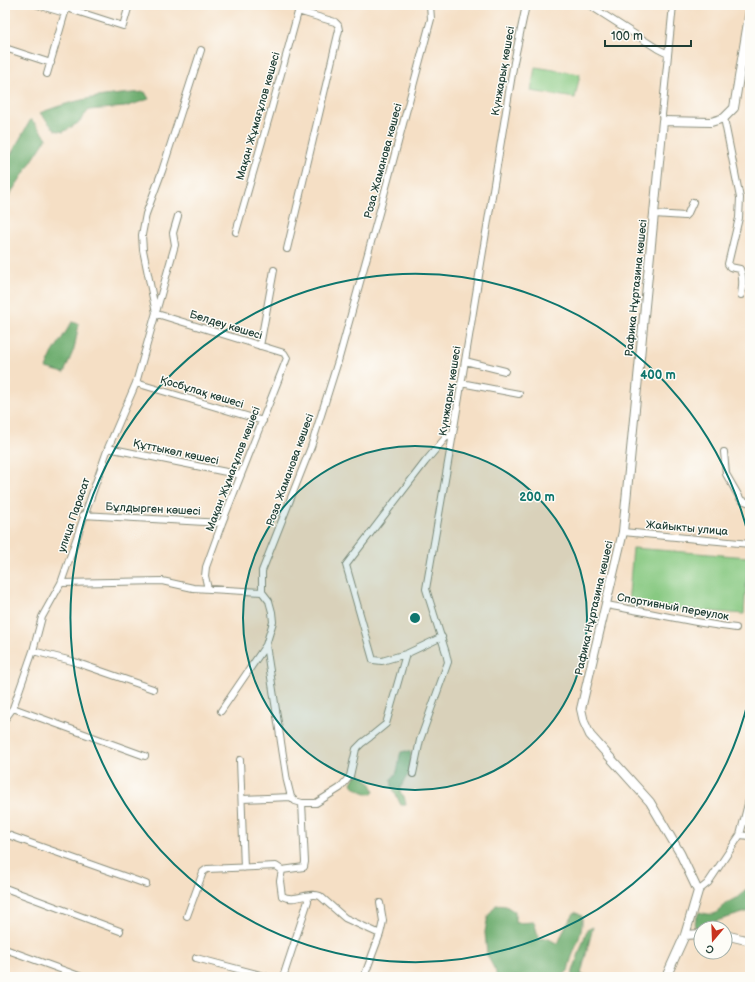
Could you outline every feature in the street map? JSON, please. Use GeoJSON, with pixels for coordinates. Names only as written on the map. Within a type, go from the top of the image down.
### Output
{"type":"FeatureCollection","features":[{"type":"Feature","properties":{"kind":"street"},"geometry":{"type":"LineString","coordinates":[[38,5],[65,13]]}},
{"type":"Feature","properties":{"kind":"street"},"geometry":{"type":"LineString","coordinates":[[47,74],[66,9],[123,26],[129,5]]}},
{"type":"Feature","properties":{"kind":"street","name":"Роза Жаманова көшесі"},"geometry":{"type":"LineString","coordinates":[[291,797],[266,645],[272,622],[272,612],[269,601],[262,592],[262,572],[311,447],[339,358],[431,19],[430,5]]}},
{"type":"Feature","properties":{"kind":"street","name":"Күнжарық көшесі"},"geometry":{"type":"LineString","coordinates":[[413,774],[420,740],[448,662],[442,637],[426,589],[514,62],[526,5]]}},
{"type":"Feature","properties":{"kind":"street"},"geometry":{"type":"LineString","coordinates":[[589,5],[668,54]]}},
{"type":"Feature","properties":{"kind":"street","name":"Рафика Нұртазина көшесі"},"geometry":{"type":"LineString","coordinates":[[673,5],[662,115],[663,121],[622,532],[581,708],[584,722],[590,736],[650,802],[680,853],[698,891]]}},
{"type":"Feature","properties":{"kind":"street"},"geometry":{"type":"LineString","coordinates":[[287,249],[338,30],[338,25],[335,22],[299,8]]}},
{"type":"Feature","properties":{"kind":"street","name":"Мақан Жұмағұлов көшесі"},"geometry":{"type":"LineString","coordinates":[[236,232],[299,8]]}},
{"type":"Feature","properties":{"kind":"street"},"geometry":{"type":"LineString","coordinates":[[663,121],[711,122],[724,118],[734,108],[750,10]]}},
{"type":"Feature","properties":{"kind":"street"},"geometry":{"type":"LineString","coordinates":[[5,48],[51,63]]}},
{"type":"Feature","properties":{"kind":"street"},"geometry":{"type":"LineString","coordinates":[[157,314],[143,250],[142,235],[148,208],[162,171],[201,50]]}},
{"type":"Feature","properties":{"kind":"street"},"geometry":{"type":"LineString","coordinates":[[724,118],[740,198],[739,218],[728,264],[730,267],[740,269],[742,283],[740,295]]}},
{"type":"Feature","properties":{"kind":"street"},"geometry":{"type":"LineString","coordinates":[[654,214],[685,216],[688,214],[693,202]]}},
{"type":"Feature","properties":{"kind":"street","name":"улица Парасат"},"geometry":{"type":"LineString","coordinates":[[5,719],[13,708],[33,651],[42,617],[61,583],[83,515],[108,448],[136,383],[176,245],[173,233],[178,216]]}},
{"type":"Feature","properties":{"kind":"street"},"geometry":{"type":"LineString","coordinates":[[260,346],[274,270]]}},
{"type":"Feature","properties":{"kind":"street","name":"Белдеу көшесі"},"geometry":{"type":"LineString","coordinates":[[157,314],[284,353],[286,358]]}},
{"type":"Feature","properties":{"kind":"street","name":"Мақан Жұмағұлов көшесі"},"geometry":{"type":"LineString","coordinates":[[208,589],[205,576],[206,567],[286,358]]}},
{"type":"Feature","properties":{"kind":"street"},"geometry":{"type":"LineString","coordinates":[[465,361],[505,371]]}},
{"type":"Feature","properties":{"kind":"street","name":"Қосбұлақ көшесі"},"geometry":{"type":"LineString","coordinates":[[136,383],[263,421]]}},
{"type":"Feature","properties":{"kind":"street"},"geometry":{"type":"LineString","coordinates":[[461,383],[519,394]]}},
{"type":"Feature","properties":{"kind":"street"},"geometry":{"type":"LineString","coordinates":[[442,637],[406,654],[382,662],[373,660],[346,566],[425,462],[447,436],[453,434]]}},
{"type":"Feature","properties":{"kind":"street","name":"Құттыкөл көшесі"},"geometry":{"type":"LineString","coordinates":[[108,448],[241,475]]}},
{"type":"Feature","properties":{"kind":"street"},"geometry":{"type":"LineString","coordinates":[[724,452],[726,474],[741,500],[750,503]]}},
{"type":"Feature","properties":{"kind":"street","name":"Бұлдырген көшесі"},"geometry":{"type":"LineString","coordinates":[[83,515],[222,523]]}},
{"type":"Feature","properties":{"kind":"street","name":"Жайыкты улица"},"geometry":{"type":"LineString","coordinates":[[622,532],[750,544]]}},
{"type":"Feature","properties":{"kind":"street"},"geometry":{"type":"LineString","coordinates":[[61,583],[162,582],[193,588],[262,592]]}},
{"type":"Feature","properties":{"kind":"street","name":"Спортивный переулок"},"geometry":{"type":"LineString","coordinates":[[606,605],[640,610],[701,624],[736,628]]}},
{"type":"Feature","properties":{"kind":"street"},"geometry":{"type":"LineString","coordinates":[[221,711],[266,645]]}},
{"type":"Feature","properties":{"kind":"street"},"geometry":{"type":"LineString","coordinates":[[33,651],[72,661],[153,689]]}},
{"type":"Feature","properties":{"kind":"street"},"geometry":{"type":"LineString","coordinates":[[242,799],[291,797],[295,801],[302,803],[316,803],[340,788],[350,776],[356,748],[386,724],[406,654]]}},
{"type":"Feature","properties":{"kind":"street"},"geometry":{"type":"LineString","coordinates":[[13,708],[145,756]]}},
{"type":"Feature","properties":{"kind":"street"},"geometry":{"type":"LineString","coordinates":[[240,760],[244,868]]}},
{"type":"Feature","properties":{"kind":"street"},"geometry":{"type":"LineString","coordinates":[[666,977],[685,935],[698,891],[708,883],[740,835],[750,796]]}},
{"type":"Feature","properties":{"kind":"street"},"geometry":{"type":"LineString","coordinates":[[187,916],[203,872],[207,869],[276,866],[282,870],[304,867],[306,862],[302,803]]}},
{"type":"Feature","properties":{"kind":"street"},"geometry":{"type":"LineString","coordinates":[[5,834],[146,884]]}},
{"type":"Feature","properties":{"kind":"street"},"geometry":{"type":"LineString","coordinates":[[740,835],[750,836]]}},
{"type":"Feature","properties":{"kind":"street"},"geometry":{"type":"LineString","coordinates":[[282,870],[280,881],[282,896],[293,899],[316,894],[345,918],[380,934]]}},
{"type":"Feature","properties":{"kind":"street"},"geometry":{"type":"LineString","coordinates":[[5,888],[120,931]]}},
{"type":"Feature","properties":{"kind":"street"},"geometry":{"type":"LineString","coordinates":[[283,977],[308,901],[307,896]]}},
{"type":"Feature","properties":{"kind":"street"},"geometry":{"type":"LineString","coordinates":[[364,977],[380,934],[383,920],[380,903]]}},
{"type":"Feature","properties":{"kind":"street"},"geometry":{"type":"LineString","coordinates":[[685,935],[693,934]]}},
{"type":"Feature","properties":{"kind":"street"},"geometry":{"type":"LineString","coordinates":[[733,937],[750,941]]}},
{"type":"Feature","properties":{"kind":"street"},"geometry":{"type":"LineString","coordinates":[[5,949],[82,977]]}},
{"type":"Feature","properties":{"kind":"street"},"geometry":{"type":"LineString","coordinates":[[196,958],[268,977]]}},
{"type":"Feature","properties":{"kind":"green space"},"geometry":{"type":"Polygon","coordinates":[[[535,67],[580,74],[575,98],[531,91],[535,67]]]}},
{"type":"Feature","properties":{"kind":"green space"},"geometry":{"type":"Polygon","coordinates":[[[145,92],[149,99],[125,107],[89,110],[78,123],[63,132],[55,130],[40,113],[92,98],[145,92]]]}},
{"type":"Feature","properties":{"kind":"green space"},"geometry":{"type":"Polygon","coordinates":[[[31,119],[47,138],[5,202],[5,165],[31,119]]]}},
{"type":"Feature","properties":{"kind":"green space"},"geometry":{"type":"Polygon","coordinates":[[[72,322],[79,324],[74,349],[64,373],[46,368],[52,354],[72,322]]]}},
{"type":"Feature","properties":{"kind":"green space"},"geometry":{"type":"Polygon","coordinates":[[[633,548],[748,557],[744,614],[628,605],[633,548]]]}},
{"type":"Feature","properties":{"kind":"green space"},"geometry":{"type":"Polygon","coordinates":[[[401,752],[410,752],[411,755],[409,774],[403,782],[400,792],[404,796],[406,805],[401,805],[392,787],[391,779],[398,770],[401,752]]]}},
{"type":"Feature","properties":{"kind":"green space"},"geometry":{"type":"Polygon","coordinates":[[[357,772],[370,782],[374,791],[371,794],[365,793],[351,783],[357,772]]]}},
{"type":"Feature","properties":{"kind":"green space"},"geometry":{"type":"Polygon","coordinates":[[[746,889],[750,891],[750,911],[719,920],[696,920],[699,912],[706,914],[717,913],[729,902],[740,896],[746,889]]]}},
{"type":"Feature","properties":{"kind":"green space"},"geometry":{"type":"Polygon","coordinates":[[[496,905],[506,906],[515,912],[515,923],[534,922],[539,939],[547,938],[558,944],[566,925],[575,912],[582,916],[581,930],[568,971],[561,977],[496,977],[496,972],[487,955],[485,932],[488,916],[496,905]]]}},
{"type":"Feature","properties":{"kind":"green space"},"geometry":{"type":"Polygon","coordinates":[[[593,927],[581,974],[587,977],[571,977],[587,930],[593,927]]]}}]}
